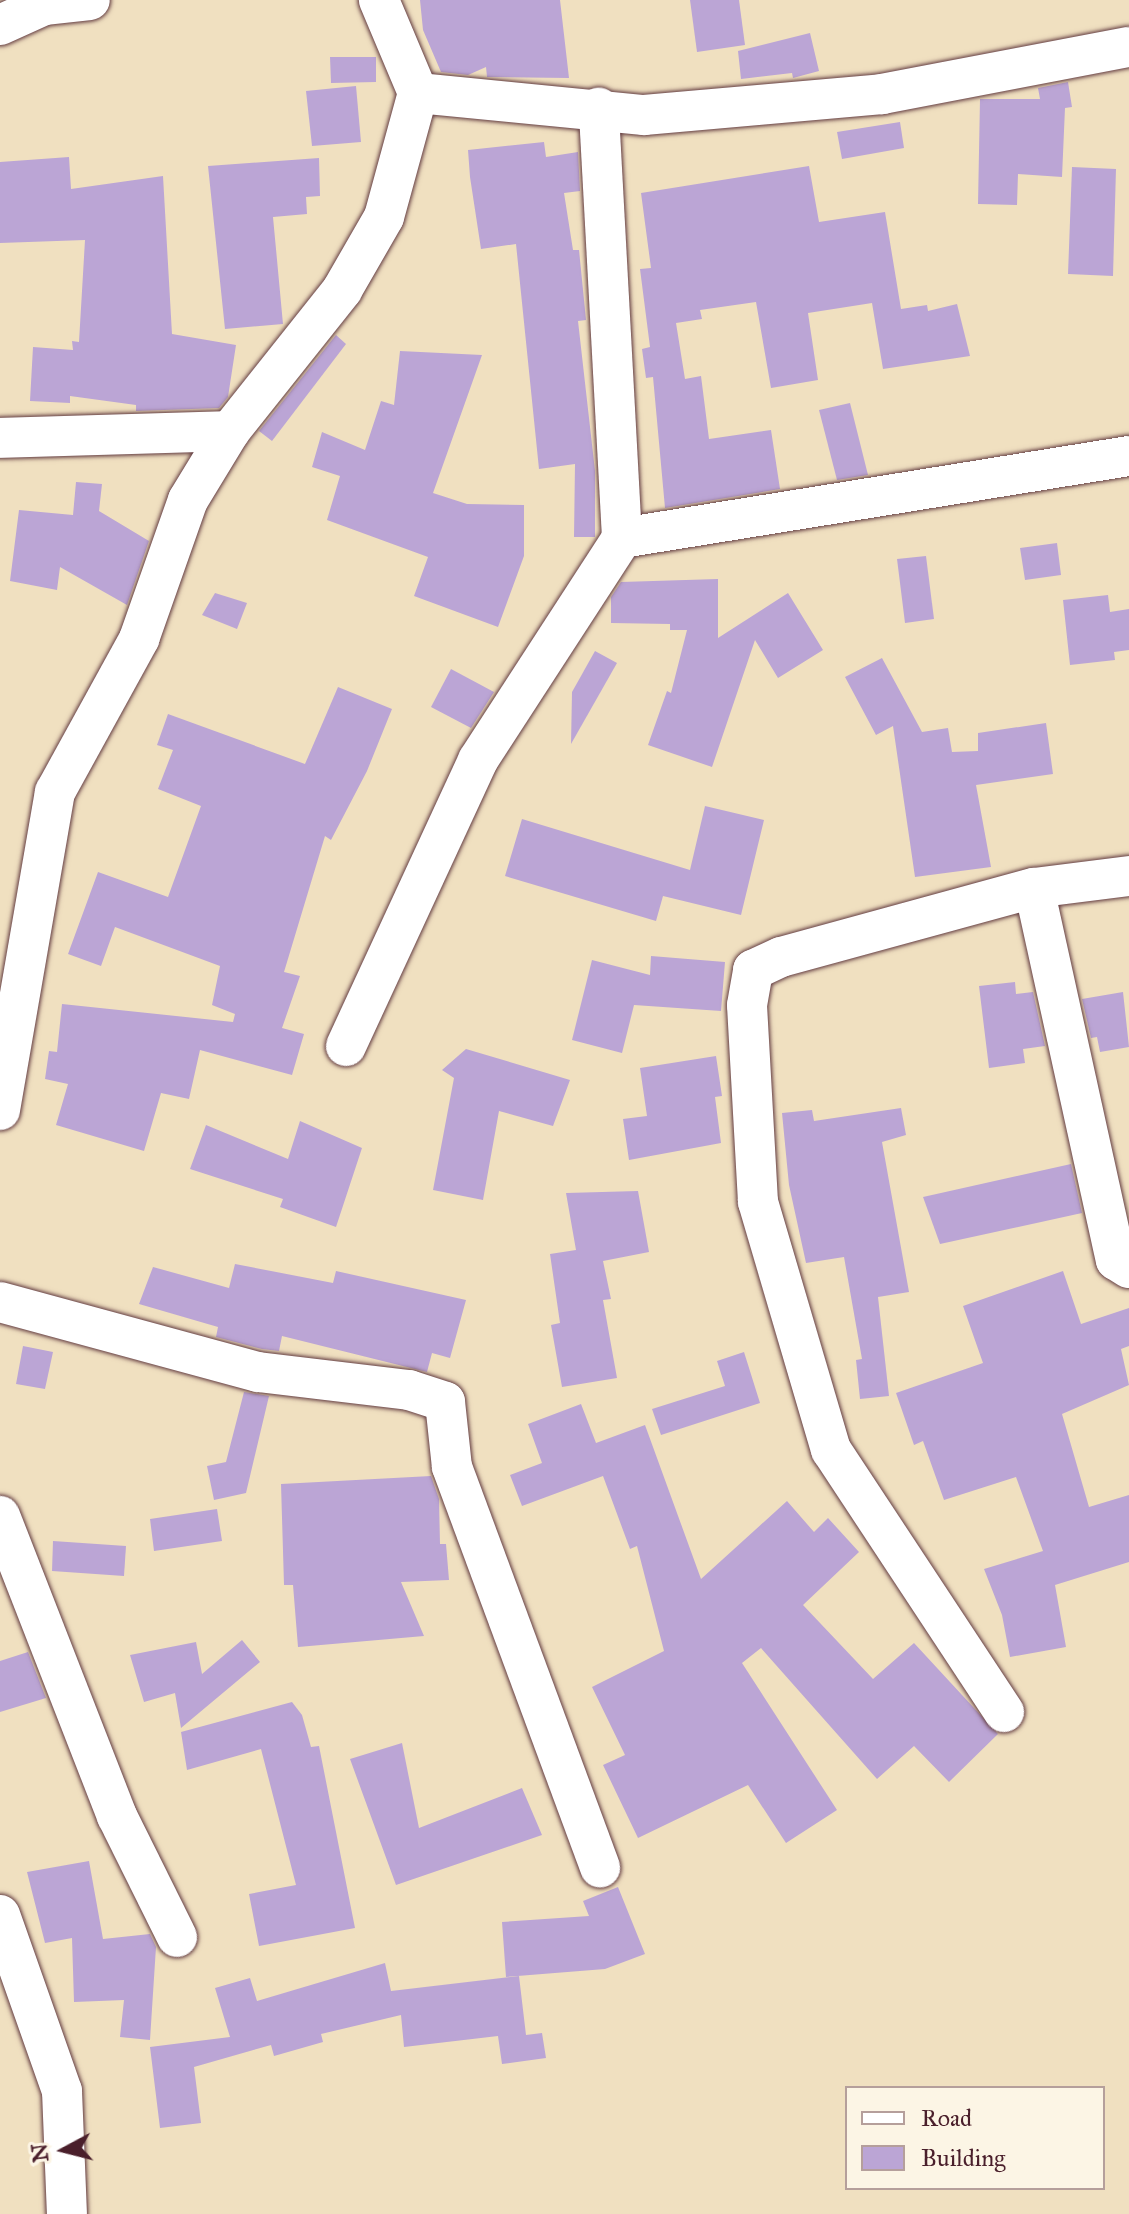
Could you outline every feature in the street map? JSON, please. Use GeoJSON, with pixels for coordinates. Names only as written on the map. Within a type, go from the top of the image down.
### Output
{"type":"FeatureCollection","features":[{"type":"Feature","properties":{"kind":"street"},"geometry":{"type":"LineString","coordinates":[[0,25],[44,5],[90,0]]}},
{"type":"Feature","properties":{"kind":"street"},"geometry":{"type":"LineString","coordinates":[[0,1110],[12,979],[55,792],[139,639],[188,500],[230,431],[342,290],[384,217],[418,93],[379,0]]}},
{"type":"Feature","properties":{"kind":"street"},"geometry":{"type":"LineString","coordinates":[[418,93],[599,108],[644,115],[882,94],[1129,47]]}},
{"type":"Feature","properties":{"kind":"street"},"geometry":{"type":"LineString","coordinates":[[346,1046],[478,760],[622,538],[599,108]]}},
{"type":"Feature","properties":{"kind":"street"},"geometry":{"type":"LineString","coordinates":[[0,438],[230,431]]}},
{"type":"Feature","properties":{"kind":"street"},"geometry":{"type":"LineString","coordinates":[[622,538],[1129,456]]}},
{"type":"Feature","properties":{"kind":"street"},"geometry":{"type":"LineString","coordinates":[[1004,1712],[831,1450],[758,1202],[747,1005],[753,970],[781,957],[1034,888],[1129,876]]}},
{"type":"Feature","properties":{"kind":"street"},"geometry":{"type":"LineString","coordinates":[[1034,888],[1116,1260],[1129,1268]]}},
{"type":"Feature","properties":{"kind":"street"},"geometry":{"type":"LineString","coordinates":[[0,1302],[258,1372],[409,1390],[445,1402],[452,1467],[600,1867]]}},
{"type":"Feature","properties":{"kind":"street"},"geometry":{"type":"LineString","coordinates":[[0,1516],[117,1816],[177,1937]]}},
{"type":"Feature","properties":{"kind":"street"},"geometry":{"type":"LineString","coordinates":[[0,1915],[62,2091],[67,2214]]}},
{"type":"Feature","properties":{"kind":"building"},"geometry":{"type":"Polygon","coordinates":[[[420,0],[560,0],[569,78],[487,77],[486,67],[468,75],[441,72],[423,30],[420,0]]]}},
{"type":"Feature","properties":{"kind":"building"},"geometry":{"type":"Polygon","coordinates":[[[690,0],[739,0],[745,45],[697,52],[690,0]]]}},
{"type":"Feature","properties":{"kind":"building"},"geometry":{"type":"Polygon","coordinates":[[[810,33],[819,71],[793,78],[792,73],[741,79],[738,51],[810,33]]]}},
{"type":"Feature","properties":{"kind":"building"},"geometry":{"type":"Polygon","coordinates":[[[330,57],[376,57],[376,82],[331,83],[330,57]]]}},
{"type":"Feature","properties":{"kind":"building"},"geometry":{"type":"Polygon","coordinates":[[[1068,82],[1072,107],[1065,108],[1062,177],[1018,174],[1017,205],[978,204],[980,99],[1040,99],[1038,88],[1068,82]]]}},
{"type":"Feature","properties":{"kind":"building"},"geometry":{"type":"Polygon","coordinates":[[[356,86],[361,142],[312,146],[306,91],[356,86]]]}},
{"type":"Feature","properties":{"kind":"building"},"geometry":{"type":"Polygon","coordinates":[[[900,122],[904,148],[842,159],[837,132],[900,122]]]}},
{"type":"Feature","properties":{"kind":"building"},"geometry":{"type":"Polygon","coordinates":[[[544,142],[546,157],[578,152],[580,191],[564,193],[573,250],[579,250],[586,320],[578,321],[595,471],[595,537],[574,537],[575,464],[539,469],[516,244],[481,249],[470,177],[468,150],[544,142]]]}},
{"type":"Feature","properties":{"kind":"building"},"geometry":{"type":"Polygon","coordinates":[[[69,157],[71,189],[163,176],[172,334],[236,345],[228,397],[219,408],[136,411],[136,405],[70,396],[70,403],[30,401],[33,347],[73,350],[72,341],[79,342],[85,240],[0,243],[0,162],[69,157]]]}},
{"type":"Feature","properties":{"kind":"building"},"geometry":{"type":"Polygon","coordinates":[[[319,158],[320,196],[306,197],[307,214],[273,217],[283,324],[225,329],[208,166],[319,158]]]}},
{"type":"Feature","properties":{"kind":"building"},"geometry":{"type":"Polygon","coordinates":[[[809,166],[819,222],[885,212],[901,309],[927,305],[928,311],[957,304],[970,356],[883,369],[872,303],[808,313],[818,380],[771,388],[756,302],[700,310],[702,319],[676,323],[685,379],[701,376],[709,439],[771,430],[780,489],[665,508],[653,377],[646,378],[642,349],[650,347],[640,269],[651,268],[641,193],[809,166]]]}},
{"type":"Feature","properties":{"kind":"building"},"geometry":{"type":"Polygon","coordinates":[[[1072,167],[1116,169],[1113,276],[1068,274],[1072,167]]]}},
{"type":"Feature","properties":{"kind":"building"},"geometry":{"type":"Polygon","coordinates":[[[336,335],[346,344],[272,441],[259,431],[336,335]]]}},
{"type":"Feature","properties":{"kind":"building"},"geometry":{"type":"Polygon","coordinates":[[[400,351],[482,355],[433,493],[467,504],[524,505],[524,556],[498,627],[414,596],[428,557],[327,520],[340,476],[312,467],[322,432],[365,450],[381,401],[394,405],[400,351]]]}},
{"type":"Feature","properties":{"kind":"building"},"geometry":{"type":"Polygon","coordinates":[[[850,403],[868,475],[837,480],[819,410],[850,403]]]}},
{"type":"Feature","properties":{"kind":"building"},"geometry":{"type":"Polygon","coordinates":[[[76,482],[102,484],[99,511],[149,541],[127,605],[60,567],[57,590],[10,581],[19,510],[73,515],[76,482]]]}},
{"type":"Feature","properties":{"kind":"building"},"geometry":{"type":"Polygon","coordinates":[[[1057,543],[1061,575],[1025,580],[1020,548],[1057,543]]]}},
{"type":"Feature","properties":{"kind":"building"},"geometry":{"type":"Polygon","coordinates":[[[926,556],[934,619],[905,623],[897,559],[926,556]]]}},
{"type":"Feature","properties":{"kind":"building"},"geometry":{"type":"Polygon","coordinates":[[[718,579],[718,638],[788,593],[823,650],[778,678],[755,640],[712,767],[648,745],[667,691],[671,693],[687,630],[670,630],[670,624],[611,623],[611,597],[621,582],[718,579]]]}},
{"type":"Feature","properties":{"kind":"building"},"geometry":{"type":"Polygon","coordinates":[[[215,593],[247,603],[237,629],[202,615],[215,593]]]}},
{"type":"Feature","properties":{"kind":"building"},"geometry":{"type":"Polygon","coordinates":[[[1108,595],[1110,612],[1129,609],[1129,650],[1114,652],[1115,660],[1070,665],[1063,600],[1108,595]]]}},
{"type":"Feature","properties":{"kind":"building"},"geometry":{"type":"Polygon","coordinates":[[[595,651],[617,663],[571,744],[572,692],[595,651]]]}},
{"type":"Feature","properties":{"kind":"building"},"geometry":{"type":"Polygon","coordinates":[[[882,658],[922,732],[948,728],[952,752],[978,751],[978,733],[1046,723],[1053,774],[976,785],[991,867],[915,877],[893,726],[876,735],[845,677],[882,658]]]}},
{"type":"Feature","properties":{"kind":"building"},"geometry":{"type":"Polygon","coordinates":[[[451,669],[494,692],[471,728],[431,707],[451,669]]]}},
{"type":"Feature","properties":{"kind":"building"},"geometry":{"type":"Polygon","coordinates":[[[338,687],[392,709],[367,771],[331,840],[325,836],[284,972],[300,976],[282,1028],[304,1034],[292,1075],[200,1050],[189,1099],[161,1093],[144,1151],[56,1125],[68,1084],[45,1079],[49,1051],[57,1052],[62,1004],[233,1022],[235,1014],[212,1005],[220,966],[115,927],[101,966],[68,954],[98,872],[168,897],[201,806],[158,789],[173,750],[157,745],[168,714],[305,764],[338,687]]]}},
{"type":"Feature","properties":{"kind":"building"},"geometry":{"type":"Polygon","coordinates":[[[705,806],[764,820],[741,915],[663,896],[656,921],[505,876],[522,819],[690,870],[705,806]]]}},
{"type":"Feature","properties":{"kind":"building"},"geometry":{"type":"Polygon","coordinates":[[[651,956],[725,962],[721,1011],[634,1005],[622,1053],[572,1040],[592,960],[650,975],[651,956]]]}},
{"type":"Feature","properties":{"kind":"building"},"geometry":{"type":"Polygon","coordinates":[[[1015,982],[1016,994],[1033,992],[1045,1046],[1023,1049],[1025,1063],[989,1068],[979,986],[1015,982]]]}},
{"type":"Feature","properties":{"kind":"building"},"geometry":{"type":"Polygon","coordinates":[[[1123,992],[1129,1047],[1100,1052],[1097,1037],[1091,1038],[1082,999],[1123,992]]]}},
{"type":"Feature","properties":{"kind":"building"},"geometry":{"type":"Polygon","coordinates":[[[466,1049],[570,1080],[553,1126],[499,1111],[483,1200],[433,1190],[454,1078],[442,1070],[466,1049]]]}},
{"type":"Feature","properties":{"kind":"building"},"geometry":{"type":"Polygon","coordinates":[[[716,1056],[722,1096],[715,1097],[721,1143],[629,1160],[623,1119],[647,1116],[640,1068],[716,1056]]]}},
{"type":"Feature","properties":{"kind":"building"},"geometry":{"type":"Polygon","coordinates":[[[901,1108],[906,1135],[882,1142],[909,1292],[878,1297],[889,1396],[860,1399],[856,1360],[862,1359],[844,1257],[806,1263],[789,1185],[782,1113],[812,1110],[814,1121],[901,1108]]]}},
{"type":"Feature","properties":{"kind":"building"},"geometry":{"type":"Polygon","coordinates":[[[300,1121],[362,1148],[336,1227],[280,1207],[283,1199],[190,1169],[206,1125],[288,1159],[300,1121]]]}},
{"type":"Feature","properties":{"kind":"building"},"geometry":{"type":"Polygon","coordinates":[[[1071,1164],[1082,1213],[940,1244],[923,1197],[1071,1164]]]}},
{"type":"Feature","properties":{"kind":"building"},"geometry":{"type":"Polygon","coordinates":[[[638,1191],[649,1252],[603,1261],[611,1299],[603,1300],[617,1378],[562,1387],[551,1325],[560,1323],[550,1254],[576,1250],[566,1193],[638,1191]]]}},
{"type":"Feature","properties":{"kind":"building"},"geometry":{"type":"Polygon","coordinates":[[[235,1264],[333,1283],[336,1271],[466,1300],[450,1358],[432,1353],[427,1372],[282,1336],[279,1351],[262,1349],[216,1337],[218,1327],[139,1304],[153,1267],[229,1288],[235,1264]]]}},
{"type":"Feature","properties":{"kind":"building"},"geometry":{"type":"Polygon","coordinates":[[[1063,1271],[1081,1324],[1129,1308],[1129,1346],[1121,1349],[1129,1385],[1062,1414],[1089,1507],[1129,1495],[1129,1562],[1055,1585],[1066,1647],[1010,1657],[1002,1615],[984,1569],[1043,1551],[1016,1477],[944,1500],[923,1441],[914,1445],[896,1393],[983,1363],[963,1306],[1063,1271]]]}},
{"type":"Feature","properties":{"kind":"building"},"geometry":{"type":"Polygon","coordinates":[[[23,1346],[53,1352],[45,1389],[16,1384],[23,1346]]]}},
{"type":"Feature","properties":{"kind":"building"},"geometry":{"type":"Polygon","coordinates":[[[744,1352],[760,1403],[661,1435],[652,1409],[725,1386],[717,1361],[744,1352]]]}},
{"type":"Feature","properties":{"kind":"building"},"geometry":{"type":"Polygon","coordinates":[[[244,1392],[269,1396],[246,1493],[214,1500],[207,1466],[226,1462],[244,1392]]]}},
{"type":"Feature","properties":{"kind":"building"},"geometry":{"type":"Polygon","coordinates":[[[581,1404],[596,1443],[645,1425],[701,1579],[787,1501],[814,1532],[828,1518],[859,1552],[803,1605],[873,1679],[914,1643],[998,1734],[949,1782],[914,1746],[877,1779],[761,1648],[742,1663],[837,1810],[786,1843],[748,1785],[638,1838],[603,1765],[625,1755],[592,1687],[664,1651],[637,1546],[630,1549],[603,1476],[522,1506],[510,1475],[542,1463],[528,1424],[581,1404]]]}},
{"type":"Feature","properties":{"kind":"building"},"geometry":{"type":"Polygon","coordinates":[[[431,1476],[439,1499],[440,1544],[446,1544],[449,1580],[401,1582],[424,1636],[298,1647],[293,1585],[284,1585],[281,1484],[431,1476]]]}},
{"type":"Feature","properties":{"kind":"building"},"geometry":{"type":"Polygon","coordinates":[[[217,1509],[222,1541],[154,1551],[150,1519],[217,1509]]]}},
{"type":"Feature","properties":{"kind":"building"},"geometry":{"type":"Polygon","coordinates":[[[53,1541],[126,1546],[124,1576],[52,1571],[53,1541]]]}},
{"type":"Feature","properties":{"kind":"building"},"geometry":{"type":"Polygon","coordinates":[[[242,1640],[260,1662],[181,1728],[175,1693],[144,1702],[130,1655],[196,1642],[202,1674],[242,1640]]]}},
{"type":"Feature","properties":{"kind":"building"},"geometry":{"type":"Polygon","coordinates":[[[28,1652],[46,1698],[0,1712],[0,1661],[28,1652]]]}},
{"type":"Feature","properties":{"kind":"building"},"geometry":{"type":"Polygon","coordinates":[[[292,1702],[302,1715],[311,1747],[319,1746],[355,1928],[259,1946],[249,1894],[296,1885],[261,1749],[187,1770],[181,1732],[292,1702]]]}},
{"type":"Feature","properties":{"kind":"building"},"geometry":{"type":"Polygon","coordinates":[[[402,1743],[419,1828],[522,1788],[542,1835],[396,1885],[350,1759],[402,1743]]]}},
{"type":"Feature","properties":{"kind":"building"},"geometry":{"type":"Polygon","coordinates":[[[89,1861],[103,1939],[150,1934],[156,1947],[150,2040],[120,2037],[124,2000],[74,2002],[72,1938],[45,1943],[27,1872],[89,1861]]]}},
{"type":"Feature","properties":{"kind":"building"},"geometry":{"type":"Polygon","coordinates":[[[618,1887],[645,1954],[605,1969],[506,1977],[502,1922],[589,1916],[583,1901],[618,1887]]]}},
{"type":"Feature","properties":{"kind":"building"},"geometry":{"type":"Polygon","coordinates":[[[385,1963],[391,1991],[519,1976],[526,2035],[542,2033],[546,2058],[502,2064],[498,2036],[404,2047],[401,2015],[321,2034],[323,2042],[274,2056],[271,2045],[194,2067],[201,2123],[160,2128],[150,2047],[230,2037],[215,1988],[250,1978],[257,2001],[385,1963]]]}}]}
